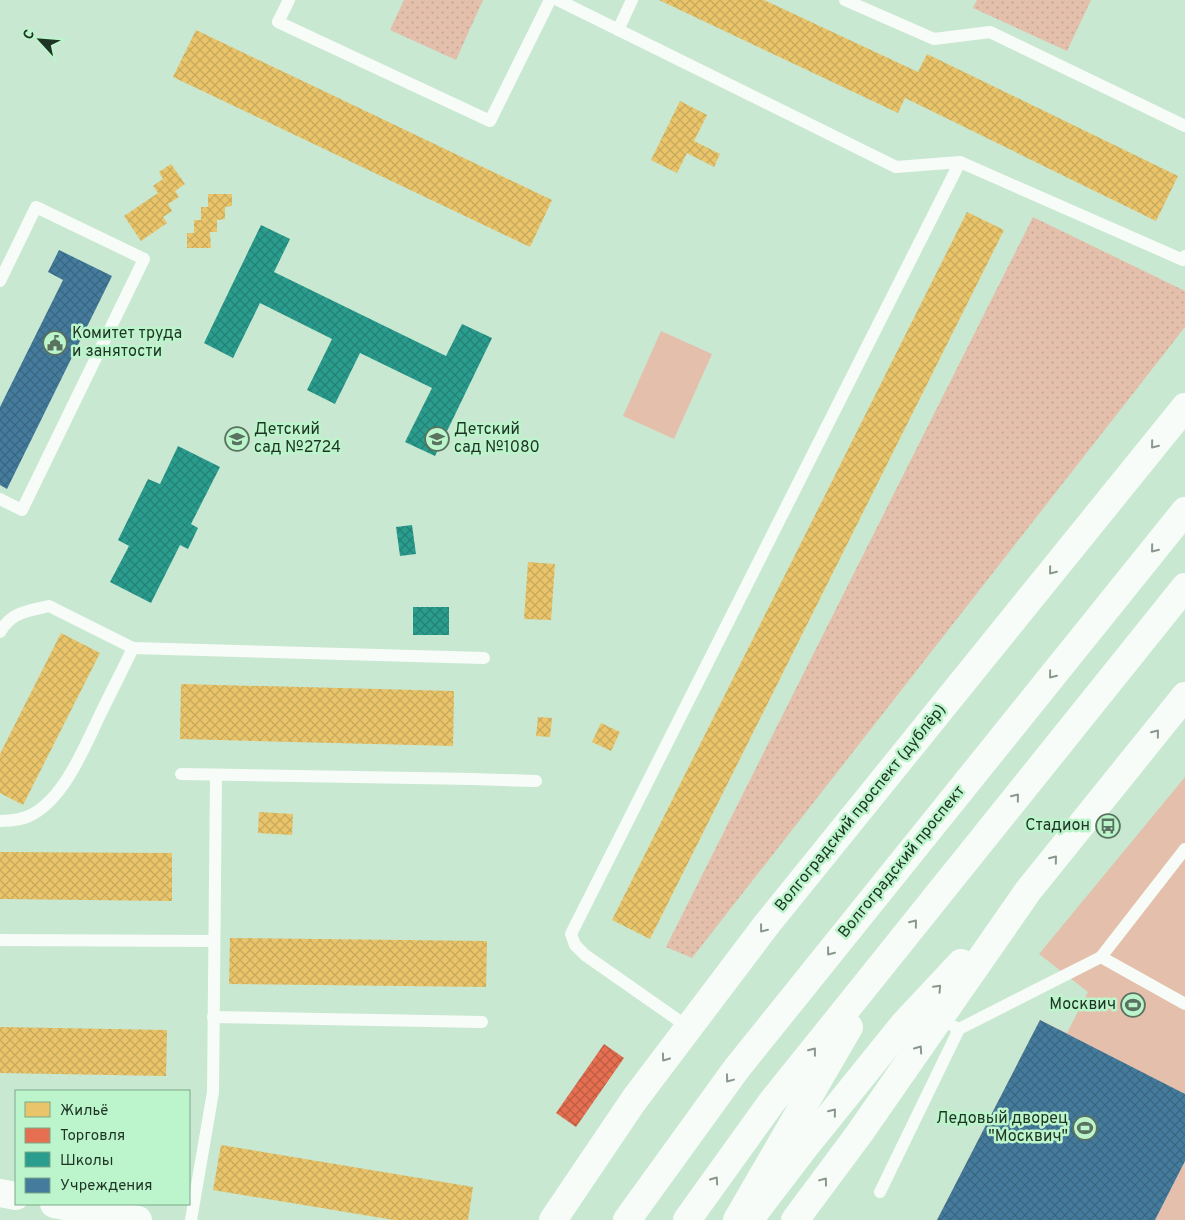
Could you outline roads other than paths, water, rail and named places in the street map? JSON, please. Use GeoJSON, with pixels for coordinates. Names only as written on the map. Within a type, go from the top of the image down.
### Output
{"type":"FeatureCollection","features":[{"type":"Feature","properties":{"kind":"main road","name":"Волгоградский проспект (дублёр)"},"geometry":{"type":"LineString","coordinates":[[552,1220],[634,1100],[767,924],[1185,407]]}},
{"type":"Feature","properties":{"kind":"main road","name":"Волгоградский проспект"},"geometry":{"type":"LineString","coordinates":[[627,1220],[744,1060],[1185,511]]}},
{"type":"Feature","properties":{"kind":"main road"},"geometry":{"type":"LineString","coordinates":[[687,1220],[771,1104],[897,944],[1185,587]]}},
{"type":"Feature","properties":{"kind":"main road"},"geometry":{"type":"LineString","coordinates":[[749,1220],[804,1148],[904,1024],[1028,891],[1185,696]]}},
{"type":"Feature","properties":{"kind":"main road"},"geometry":{"type":"LineString","coordinates":[[795,1220],[859,1134],[950,1024],[1028,891]]}},
{"type":"Feature","properties":{"kind":"main road"},"geometry":{"type":"LineString","coordinates":[[737,1220],[897,944]]}},
{"type":"Feature","properties":{"kind":"main road"},"geometry":{"type":"LineString","coordinates":[[0,1193],[15,1196]]}},
{"type":"Feature","properties":{"kind":"main road"},"geometry":{"type":"LineString","coordinates":[[59,1205],[138,1220]]}},
{"type":"Feature","properties":{"kind":"lane"},"geometry":{"type":"LineString","coordinates":[[289,0],[278,22],[490,121],[550,0]]}},
{"type":"Feature","properties":{"kind":"lane"},"geometry":{"type":"LineString","coordinates":[[558,0],[896,167],[960,162],[1183,260],[1185,256]]}},
{"type":"Feature","properties":{"kind":"lane"},"geometry":{"type":"LineString","coordinates":[[618,30],[632,0]]}},
{"type":"Feature","properties":{"kind":"lane"},"geometry":{"type":"LineString","coordinates":[[846,0],[934,39],[990,32],[1185,126]]}},
{"type":"Feature","properties":{"kind":"lane"},"geometry":{"type":"LineString","coordinates":[[688,1027],[585,955],[574,945],[571,934],[960,162]]}},
{"type":"Feature","properties":{"kind":"lane"},"geometry":{"type":"LineString","coordinates":[[0,281],[36,207],[144,259],[22,510],[0,499]]}},
{"type":"Feature","properties":{"kind":"lane"},"geometry":{"type":"LineString","coordinates":[[1,626],[18,613],[49,606],[133,648],[484,658]]}},
{"type":"Feature","properties":{"kind":"lane"},"geometry":{"type":"LineString","coordinates":[[0,822],[13,821],[33,814],[52,799],[82,752],[133,648]]}},
{"type":"Feature","properties":{"kind":"lane"},"geometry":{"type":"LineString","coordinates":[[180,774],[536,781]]}},
{"type":"Feature","properties":{"kind":"lane"},"geometry":{"type":"LineString","coordinates":[[192,1220],[213,1092],[216,775]]}},
{"type":"Feature","properties":{"kind":"lane"},"geometry":{"type":"LineString","coordinates":[[880,1192],[950,1024],[1101,958],[1185,850]]}},
{"type":"Feature","properties":{"kind":"lane"},"geometry":{"type":"LineString","coordinates":[[0,940],[214,941]]}},
{"type":"Feature","properties":{"kind":"lane"},"geometry":{"type":"LineString","coordinates":[[1101,958],[1185,1004]]}},
{"type":"Feature","properties":{"kind":"lane"},"geometry":{"type":"LineString","coordinates":[[213,1017],[482,1022]]}},
{"type":"Feature","properties":{"kind":"place","name":"Комитет труда и занятости"},"geometry":{"type":"Point","coordinates":[55,343]}},
{"type":"Feature","properties":{"kind":"place","name":"Детский сад №2724"},"geometry":{"type":"Point","coordinates":[237,439]}},
{"type":"Feature","properties":{"kind":"place","name":"Детский сад №1080"},"geometry":{"type":"Point","coordinates":[437,439]}},
{"type":"Feature","properties":{"kind":"place","name":"Стадион"},"geometry":{"type":"Point","coordinates":[1108,826]}},
{"type":"Feature","properties":{"kind":"place","name":"Москвич"},"geometry":{"type":"Point","coordinates":[1133,1005]}},
{"type":"Feature","properties":{"kind":"place","name":"Ледовый дворец \"Москвич\""},"geometry":{"type":"Point","coordinates":[1085,1128]}}]}
